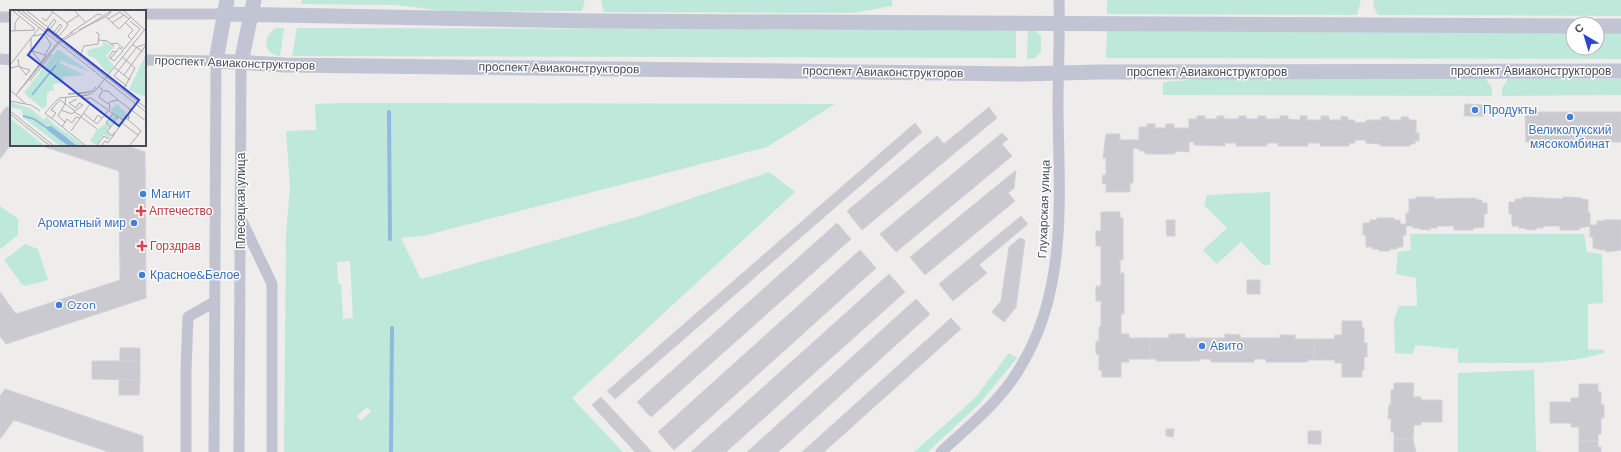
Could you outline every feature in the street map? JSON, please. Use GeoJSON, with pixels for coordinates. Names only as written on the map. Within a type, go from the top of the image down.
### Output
{"type":"FeatureCollection","features":[{"type":"Feature","properties":{"kind":"street","name":"Глухарская улица"},"geometry":{"type":"LineString","coordinates":[[940,452],[988,409],[1008,387],[1030,350],[1052,284],[1059,236],[1059,0]]}},
{"type":"Feature","properties":{"kind":"street"},"geometry":{"type":"LineString","coordinates":[[146,14],[225,7],[253,7],[583,21],[1565,26]]}},
{"type":"Feature","properties":{"kind":"street"},"geometry":{"type":"LineString","coordinates":[[214,452],[216,61],[225,7]]}},
{"type":"Feature","properties":{"kind":"street","name":"Плесецкая улица"},"geometry":{"type":"LineString","coordinates":[[239,452],[241,63],[253,7]]}},
{"type":"Feature","properties":{"kind":"street"},"geometry":{"type":"LineString","coordinates":[[1605,26],[1621,26]]}},
{"type":"Feature","properties":{"kind":"street","name":"проспект Авиаконструкторов"},"geometry":{"type":"LineString","coordinates":[[146,60],[216,61],[285,65],[990,73],[1621,71]]}},
{"type":"Feature","properties":{"kind":"street"},"geometry":{"type":"LineString","coordinates":[[240,219],[272,284],[272,452]]}},
{"type":"Feature","properties":{"kind":"street"},"geometry":{"type":"LineString","coordinates":[[186,452],[188,317],[214,302]]}},
{"type":"Feature","properties":{"kind":"green space"},"geometry":{"type":"Polygon","coordinates":[[[302,0],[585,0],[582,11],[454,12],[396,5],[301,4],[302,0]]]}},
{"type":"Feature","properties":{"kind":"green space"},"geometry":{"type":"Polygon","coordinates":[[[601,0],[892,0],[892,6],[852,13],[604,12],[601,0]]]}},
{"type":"Feature","properties":{"kind":"green space"},"geometry":{"type":"Polygon","coordinates":[[[1107,0],[1361,0],[1357,15],[1107,14],[1107,0]]]}},
{"type":"Feature","properties":{"kind":"green space"},"geometry":{"type":"Polygon","coordinates":[[[1374,0],[1621,0],[1621,16],[1378,15],[1373,6],[1374,0]]]}},
{"type":"Feature","properties":{"kind":"green space"},"geometry":{"type":"Polygon","coordinates":[[[276,28],[284,28],[280,56],[274,55],[270,52],[266,44],[269,35],[276,28]]]}},
{"type":"Feature","properties":{"kind":"green space"},"geometry":{"type":"Polygon","coordinates":[[[297,28],[1016,30],[1016,58],[292,56],[297,28]]]}},
{"type":"Feature","properties":{"kind":"green space"},"geometry":{"type":"Polygon","coordinates":[[[1028,30],[1036,31],[1041,36],[1041,52],[1035,58],[1027,59],[1028,30]]]}},
{"type":"Feature","properties":{"kind":"green space"},"geometry":{"type":"Polygon","coordinates":[[[1107,31],[1565,33],[1565,56],[1605,56],[1605,33],[1621,33],[1621,59],[1106,58],[1107,31]]]}},
{"type":"Feature","properties":{"kind":"green space"},"geometry":{"type":"Polygon","coordinates":[[[1222,77],[1485,78],[1492,88],[1492,96],[1163,95],[1163,82],[1222,77]]]}},
{"type":"Feature","properties":{"kind":"green space"},"geometry":{"type":"Polygon","coordinates":[[[1508,79],[1621,79],[1621,95],[1502,96],[1502,88],[1508,79]]]}},
{"type":"Feature","properties":{"kind":"green space"},"geometry":{"type":"Polygon","coordinates":[[[315,104],[835,104],[767,147],[423,236],[401,238],[421,279],[636,217],[769,172],[795,192],[572,398],[623,452],[284,452],[286,235],[290,186],[286,131],[316,130],[315,104]],[[350,261],[337,262],[338,284],[341,284],[343,319],[353,318],[350,261]],[[367,407],[357,416],[361,421],[371,411],[367,407]]]}},
{"type":"Feature","properties":{"kind":"green space"},"geometry":{"type":"Polygon","coordinates":[[[1270,192],[1270,265],[1263,265],[1241,242],[1217,264],[1203,250],[1227,228],[1204,205],[1207,195],[1270,192]]]}},
{"type":"Feature","properties":{"kind":"green space"},"geometry":{"type":"Polygon","coordinates":[[[0,206],[18,219],[18,235],[0,249],[0,206]]]}},
{"type":"Feature","properties":{"kind":"green space"},"geometry":{"type":"Polygon","coordinates":[[[1410,234],[1584,234],[1587,252],[1602,254],[1603,303],[1588,304],[1588,349],[1604,350],[1604,353],[1550,362],[1458,363],[1458,349],[1415,345],[1413,354],[1395,353],[1394,320],[1399,306],[1417,306],[1416,278],[1396,274],[1398,252],[1411,250],[1410,234]]]}},
{"type":"Feature","properties":{"kind":"green space"},"geometry":{"type":"Polygon","coordinates":[[[25,244],[38,249],[48,280],[25,286],[21,283],[4,260],[25,244]]]}},
{"type":"Feature","properties":{"kind":"green space"},"geometry":{"type":"Polygon","coordinates":[[[1009,353],[1017,358],[980,403],[928,452],[914,452],[975,398],[1009,353]]]}},
{"type":"Feature","properties":{"kind":"green space"},"geometry":{"type":"Polygon","coordinates":[[[1534,370],[1536,451],[1541,452],[1458,452],[1458,373],[1534,370]]]}},
{"type":"Feature","properties":{"kind":"building","name":"Продукты"},"geometry":{"type":"Polygon","coordinates":[[[1465,104],[1485,105],[1485,116],[1464,116],[1465,104]]]}},
{"type":"Feature","properties":{"kind":"building"},"geometry":{"type":"Polygon","coordinates":[[[6,107],[10,109],[10,145],[0,159],[0,115],[6,107]]]}},
{"type":"Feature","properties":{"kind":"building"},"geometry":{"type":"Polygon","coordinates":[[[989,107],[997,118],[862,230],[847,211],[937,136],[944,144],[989,107]]]}},
{"type":"Feature","properties":{"kind":"building"},"geometry":{"type":"Polygon","coordinates":[[[1525,112],[1621,112],[1621,142],[1526,142],[1525,112]]]}},
{"type":"Feature","properties":{"kind":"building"},"geometry":{"type":"Polygon","coordinates":[[[1197,116],[1205,116],[1205,119],[1217,119],[1217,116],[1224,116],[1224,119],[1239,119],[1239,116],[1246,116],[1246,119],[1258,119],[1258,116],[1266,116],[1266,119],[1280,119],[1280,116],[1288,116],[1288,119],[1300,120],[1300,116],[1307,116],[1307,120],[1321,120],[1321,116],[1329,116],[1329,120],[1341,120],[1341,116],[1348,117],[1348,120],[1355,120],[1355,123],[1366,122],[1367,120],[1381,120],[1381,117],[1389,117],[1389,120],[1401,120],[1401,117],[1408,117],[1409,120],[1416,120],[1416,133],[1419,133],[1419,141],[1415,141],[1415,144],[1410,144],[1410,146],[1380,146],[1380,144],[1366,143],[1366,140],[1355,140],[1355,143],[1349,143],[1349,146],[1320,146],[1320,143],[1308,143],[1308,146],[1278,146],[1278,143],[1267,143],[1267,146],[1236,146],[1236,143],[1225,143],[1225,146],[1194,145],[1194,142],[1189,142],[1189,152],[1175,151],[1175,154],[1145,154],[1145,151],[1140,151],[1139,149],[1133,148],[1133,183],[1130,183],[1130,192],[1106,192],[1106,184],[1102,184],[1103,175],[1106,175],[1106,158],[1103,158],[1106,134],[1120,134],[1120,140],[1139,140],[1139,127],[1147,127],[1147,124],[1155,124],[1155,128],[1166,128],[1166,124],[1174,124],[1174,128],[1189,128],[1189,119],[1197,119],[1197,116]]]}},
{"type":"Feature","properties":{"kind":"building"},"geometry":{"type":"Polygon","coordinates":[[[915,123],[922,132],[615,399],[607,391],[915,123]]]}},
{"type":"Feature","properties":{"kind":"building"},"geometry":{"type":"Polygon","coordinates":[[[1002,133],[1008,139],[1002,144],[1012,156],[896,252],[880,234],[1002,133]]]}},
{"type":"Feature","properties":{"kind":"building"},"geometry":{"type":"Polygon","coordinates":[[[42,146],[127,146],[145,152],[146,298],[6,344],[0,336],[0,292],[16,314],[120,280],[119,171],[42,146]]]}},
{"type":"Feature","properties":{"kind":"building"},"geometry":{"type":"Polygon","coordinates":[[[1016,170],[1014,188],[1008,193],[1015,201],[925,275],[910,257],[1016,170]]]}},
{"type":"Feature","properties":{"kind":"building"},"geometry":{"type":"Polygon","coordinates":[[[1416,197],[1434,197],[1434,199],[1476,198],[1476,200],[1482,200],[1482,203],[1487,203],[1487,214],[1484,214],[1484,227],[1473,228],[1473,230],[1454,230],[1454,226],[1437,226],[1437,228],[1430,228],[1430,230],[1406,226],[1406,235],[1403,235],[1403,247],[1390,249],[1390,251],[1379,251],[1379,249],[1372,249],[1373,247],[1366,247],[1366,235],[1363,235],[1363,223],[1370,223],[1370,220],[1377,220],[1377,218],[1394,218],[1394,220],[1400,220],[1400,224],[1406,224],[1406,213],[1409,213],[1409,199],[1416,199],[1416,197]]]}},
{"type":"Feature","properties":{"kind":"building"},"geometry":{"type":"Polygon","coordinates":[[[1522,197],[1563,199],[1563,197],[1582,198],[1588,200],[1590,225],[1597,225],[1597,221],[1621,220],[1621,250],[1606,252],[1606,250],[1593,248],[1593,237],[1590,237],[1590,226],[1579,228],[1579,230],[1560,230],[1560,226],[1543,226],[1543,228],[1536,228],[1536,230],[1512,226],[1512,214],[1509,214],[1509,202],[1515,202],[1515,199],[1522,199],[1522,197]]]}},
{"type":"Feature","properties":{"kind":"building"},"geometry":{"type":"Polygon","coordinates":[[[1101,212],[1120,212],[1120,218],[1123,218],[1123,260],[1120,260],[1120,273],[1124,273],[1124,314],[1121,314],[1121,334],[1129,334],[1129,338],[1150,338],[1150,359],[1129,359],[1129,362],[1121,362],[1121,377],[1102,377],[1102,370],[1099,370],[1099,354],[1096,354],[1096,341],[1099,341],[1099,327],[1101,327],[1101,301],[1096,301],[1096,286],[1101,286],[1101,246],[1096,246],[1096,231],[1101,231],[1101,212]]]}},
{"type":"Feature","properties":{"kind":"building"},"geometry":{"type":"Polygon","coordinates":[[[1021,216],[1028,224],[979,265],[987,273],[953,301],[939,284],[1021,216]]]}},
{"type":"Feature","properties":{"kind":"building"},"geometry":{"type":"Polygon","coordinates":[[[1166,220],[1175,220],[1175,236],[1167,236],[1166,220]]]}},
{"type":"Feature","properties":{"kind":"building"},"geometry":{"type":"Polygon","coordinates":[[[837,223],[851,239],[651,417],[637,402],[837,223]]]}},
{"type":"Feature","properties":{"kind":"building"},"geometry":{"type":"Polygon","coordinates":[[[1020,238],[1025,240],[1016,307],[1004,322],[992,312],[1001,301],[1009,247],[1020,238]]]}},
{"type":"Feature","properties":{"kind":"building"},"geometry":{"type":"Polygon","coordinates":[[[860,250],[876,268],[674,450],[658,432],[860,250]]]}},
{"type":"Feature","properties":{"kind":"building"},"geometry":{"type":"Polygon","coordinates":[[[889,274],[905,292],[726,452],[691,452],[889,274]]]}},
{"type":"Feature","properties":{"kind":"building"},"geometry":{"type":"Polygon","coordinates":[[[1247,280],[1260,280],[1260,294],[1247,294],[1247,280]]]}},
{"type":"Feature","properties":{"kind":"building"},"geometry":{"type":"Polygon","coordinates":[[[916,299],[930,314],[778,452],[747,452],[916,299]]]}},
{"type":"Feature","properties":{"kind":"building"},"geometry":{"type":"Polygon","coordinates":[[[951,318],[961,329],[824,452],[802,452],[951,318]]]}},
{"type":"Feature","properties":{"kind":"building"},"geometry":{"type":"Polygon","coordinates":[[[1342,321],[1362,321],[1362,328],[1364,328],[1364,343],[1367,343],[1367,357],[1364,357],[1364,370],[1362,370],[1362,377],[1342,377],[1342,363],[1335,363],[1335,360],[1314,360],[1314,339],[1334,339],[1335,335],[1342,335],[1342,321]]]}},
{"type":"Feature","properties":{"kind":"building"},"geometry":{"type":"Polygon","coordinates":[[[1169,334],[1185,334],[1185,338],[1225,338],[1225,334],[1240,335],[1240,338],[1280,338],[1280,335],[1295,335],[1295,339],[1314,339],[1314,360],[1307,360],[1308,362],[1266,362],[1266,359],[1254,359],[1254,362],[1211,362],[1211,359],[1199,359],[1199,361],[1156,361],[1156,359],[1150,359],[1150,338],[1169,338],[1169,334]]]}},
{"type":"Feature","properties":{"kind":"building"},"geometry":{"type":"Polygon","coordinates":[[[120,348],[140,348],[140,361],[120,361],[120,348]]]}},
{"type":"Feature","properties":{"kind":"building"},"geometry":{"type":"Polygon","coordinates":[[[92,361],[140,361],[140,380],[92,379],[92,361]]]}},
{"type":"Feature","properties":{"kind":"building"},"geometry":{"type":"Polygon","coordinates":[[[119,379],[140,380],[139,395],[119,395],[119,379]]]}},
{"type":"Feature","properties":{"kind":"building"},"geometry":{"type":"Polygon","coordinates":[[[1394,383],[1414,383],[1413,397],[1421,397],[1421,400],[1442,400],[1442,422],[1421,422],[1421,425],[1414,425],[1413,439],[1394,439],[1394,432],[1391,432],[1391,418],[1388,419],[1389,405],[1391,405],[1391,390],[1394,390],[1394,383]]]}},
{"type":"Feature","properties":{"kind":"building"},"geometry":{"type":"Polygon","coordinates":[[[1579,384],[1598,384],[1598,391],[1601,392],[1601,405],[1604,405],[1604,418],[1601,418],[1601,434],[1598,434],[1598,441],[1579,441],[1579,427],[1571,427],[1571,423],[1550,423],[1550,402],[1571,402],[1571,398],[1579,398],[1579,384]]]}},
{"type":"Feature","properties":{"kind":"building"},"geometry":{"type":"Polygon","coordinates":[[[5,389],[143,436],[143,452],[109,452],[14,420],[0,439],[0,396],[5,389]]]}},
{"type":"Feature","properties":{"kind":"building"},"geometry":{"type":"Polygon","coordinates":[[[601,397],[652,452],[635,452],[592,405],[601,397]]]}},
{"type":"Feature","properties":{"kind":"building"},"geometry":{"type":"Polygon","coordinates":[[[1166,429],[1174,429],[1173,437],[1166,436],[1166,429]]]}},
{"type":"Feature","properties":{"kind":"building"},"geometry":{"type":"Polygon","coordinates":[[[1308,431],[1321,431],[1321,444],[1308,444],[1308,431]]]}},
{"type":"Feature","properties":{"kind":"building"},"geometry":{"type":"Polygon","coordinates":[[[1394,439],[1413,439],[1416,452],[1394,452],[1394,439]]]}},
{"type":"Feature","properties":{"kind":"building"},"geometry":{"type":"Polygon","coordinates":[[[1579,441],[1598,441],[1598,447],[1601,447],[1601,452],[1579,452],[1579,441]]]}},
{"type":"Feature","properties":{"kind":"waterway"},"geometry":{"type":"LineString","coordinates":[[389,112],[390,239]]}},
{"type":"Feature","properties":{"kind":"waterway"},"geometry":{"type":"LineString","coordinates":[[391,452],[392,328]]}},
{"type":"Feature","properties":{"kind":"place","name":"Продукты"},"geometry":{"type":"Point","coordinates":[1475,110]}},
{"type":"Feature","properties":{"kind":"place","name":"Великолукский мясокомбинат"},"geometry":{"type":"Point","coordinates":[1570,117]}},
{"type":"Feature","properties":{"kind":"place","name":"Магнит"},"geometry":{"type":"Point","coordinates":[143,194]}},
{"type":"Feature","properties":{"kind":"place","name":"Аптечество"},"geometry":{"type":"Point","coordinates":[141,211]}},
{"type":"Feature","properties":{"kind":"place","name":"Ароматный мир"},"geometry":{"type":"Point","coordinates":[134,223]}},
{"type":"Feature","properties":{"kind":"place","name":"Горздрав"},"geometry":{"type":"Point","coordinates":[142,246]}},
{"type":"Feature","properties":{"kind":"place","name":"Красное&Белое"},"geometry":{"type":"Point","coordinates":[142,275]}},
{"type":"Feature","properties":{"kind":"place","name":"Ozon"},"geometry":{"type":"Point","coordinates":[59,305]}},
{"type":"Feature","properties":{"kind":"place","name":"Авито"},"geometry":{"type":"Point","coordinates":[1202,346]}}]}
